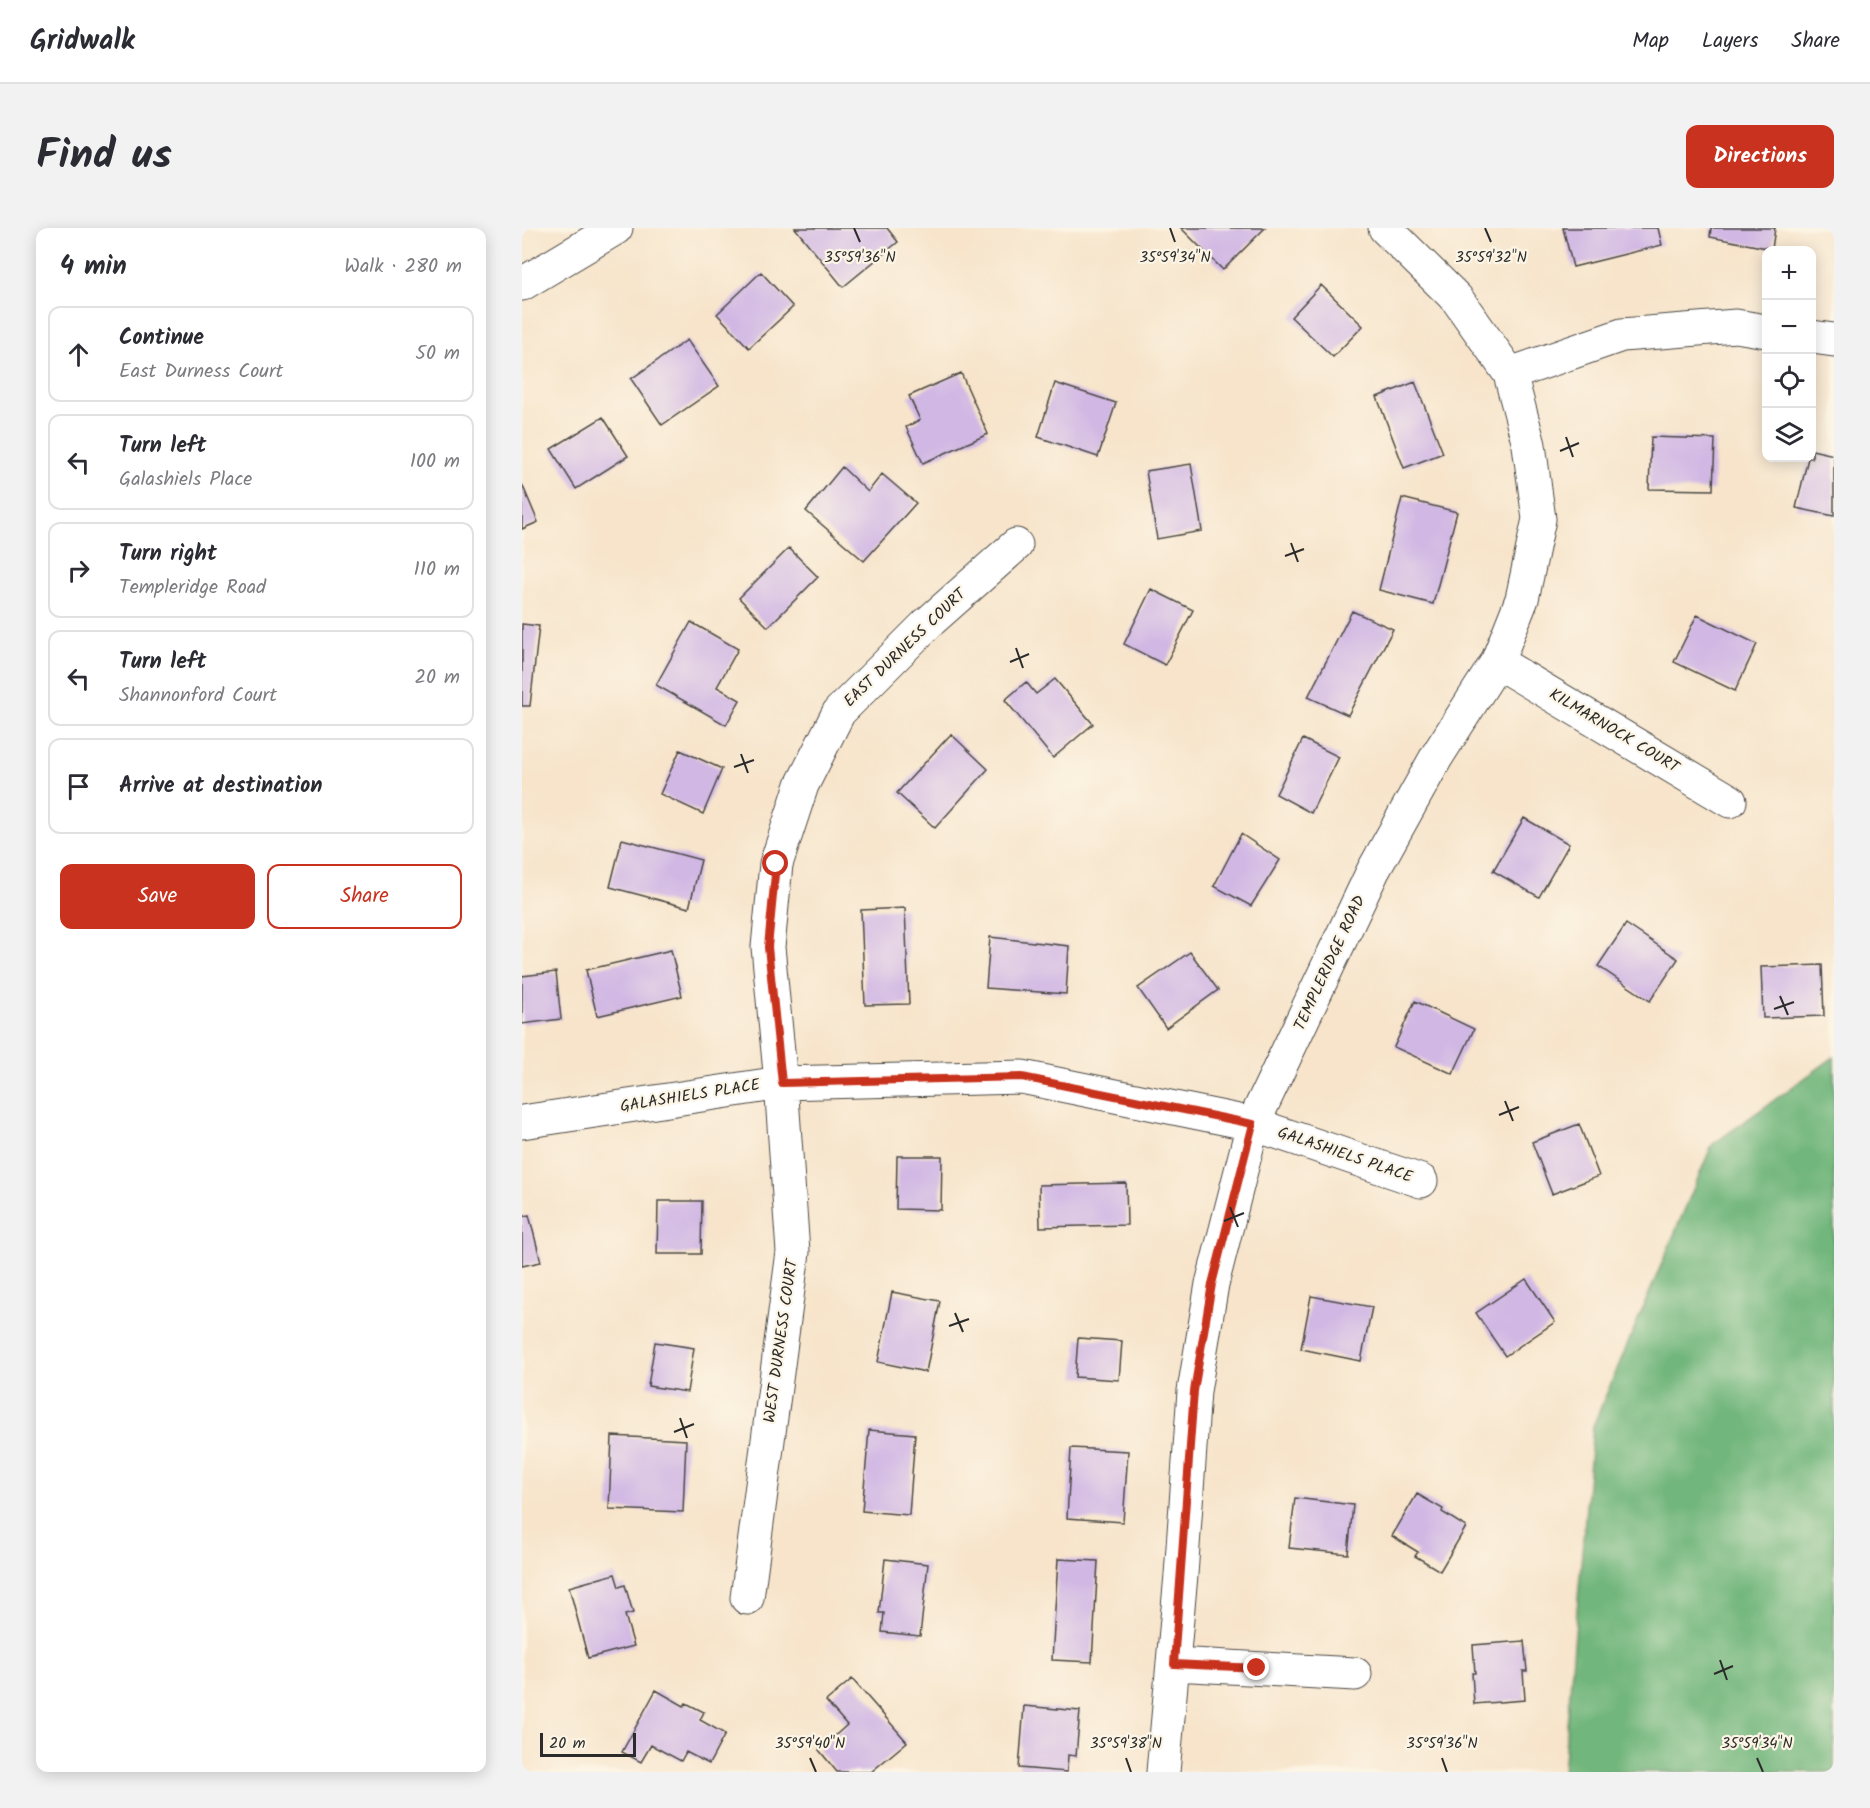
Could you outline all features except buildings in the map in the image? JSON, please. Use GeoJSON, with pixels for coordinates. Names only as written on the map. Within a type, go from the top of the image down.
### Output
{"type":"FeatureCollection","features":[{"type":"Feature","properties":{"kind":"street"},"geometry":{"type":"LineString","coordinates":[[522,284],[615,228]]}},
{"type":"Feature","properties":{"kind":"street","name":"TEMPLERIDGE ROAD"},"geometry":{"type":"LineString","coordinates":[[1163,1772],[1174,1664],[1194,1391],[1212,1284],[1253,1124],[1373,871],[1437,756],[1497,662],[1522,598],[1539,519],[1529,445],[1510,374],[1457,299],[1385,228]]}},
{"type":"Feature","properties":{"kind":"street"},"geometry":{"type":"LineString","coordinates":[[1510,374],[1622,335],[1736,326],[1762,330]]}},
{"type":"Feature","properties":{"kind":"street"},"geometry":{"type":"LineString","coordinates":[[1816,338],[1834,340]]}},
{"type":"Feature","properties":{"kind":"street","name":"EAST DURNESS COURT"},"geometry":{"type":"LineString","coordinates":[[782,1083],[768,947],[776,864],[802,785],[839,712],[928,622],[1016,545]]}},
{"type":"Feature","properties":{"kind":"street","name":"KILMARNOCK COURT"},"geometry":{"type":"LineString","coordinates":[[1497,662],[1731,801]]}},
{"type":"Feature","properties":{"kind":"street","name":"GALASHIELS PLACE"},"geometry":{"type":"LineString","coordinates":[[522,1122],[782,1083],[1022,1077],[1253,1124],[1421,1181]]}},
{"type":"Feature","properties":{"kind":"street","name":"WEST DURNESS COURT"},"geometry":{"type":"LineString","coordinates":[[747,1598],[793,1252],[782,1083]]}},
{"type":"Feature","properties":{"kind":"street"},"geometry":{"type":"LineString","coordinates":[[1174,1664],[1356,1674]]}},
{"type":"Feature","properties":{"kind":"green space"},"geometry":{"type":"Polygon","coordinates":[[[1834,1057],[1834,1772],[1563,1772],[1593,1426],[1712,1145],[1834,1057]]]}},
{"type":"Feature","properties":{"kind":"route"},"geometry":{"type":"LineString","coordinates":[[776,864],[768,947],[782,1083],[1022,1077],[1253,1124],[1212,1284],[1194,1391],[1174,1664],[1257,1668]]}}]}
